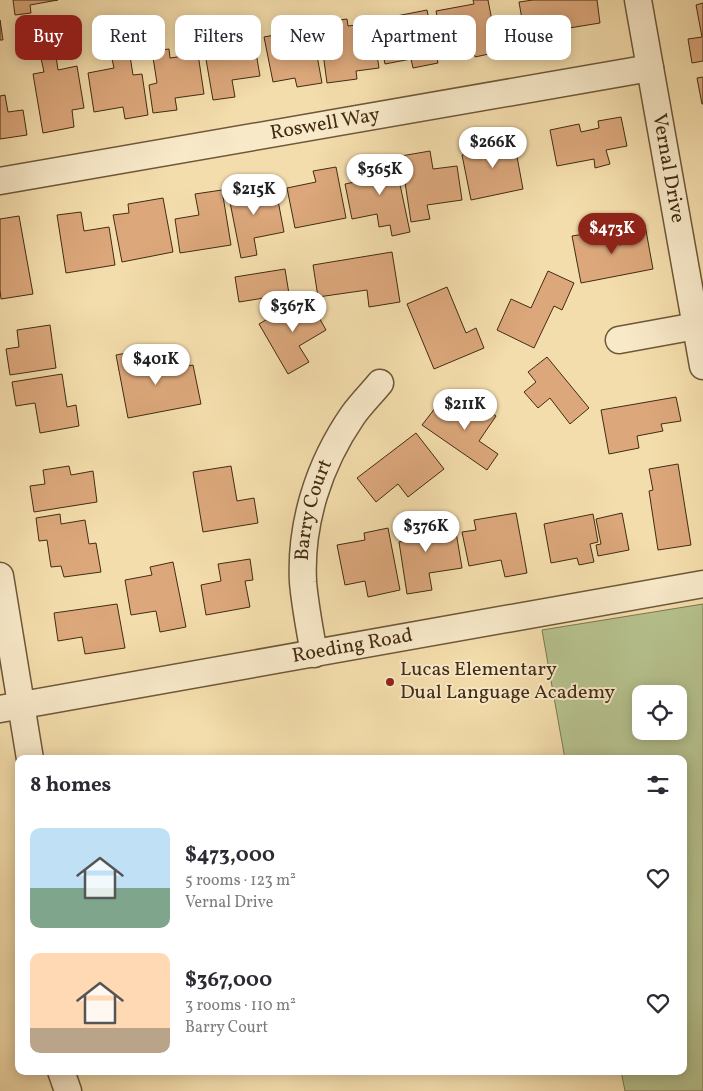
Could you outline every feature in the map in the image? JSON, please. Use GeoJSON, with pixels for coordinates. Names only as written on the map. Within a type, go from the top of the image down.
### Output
{"type":"FeatureCollection","features":[{"type":"Feature","properties":{"kind":"street","name":"Vernal Drive"},"geometry":{"type":"LineString","coordinates":[[638,0],[703,366]]}},
{"type":"Feature","properties":{"kind":"street","name":"Roswell Way"},"geometry":{"type":"LineString","coordinates":[[0,181],[650,68]]}},
{"type":"Feature","properties":{"kind":"street"},"geometry":{"type":"LineString","coordinates":[[619,340],[696,326]]}},
{"type":"Feature","properties":{"kind":"street","name":"Barry Court"},"geometry":{"type":"LineString","coordinates":[[314,654],[303,581],[304,540],[309,513],[317,483],[334,446],[353,415],[380,383]]}},
{"type":"Feature","properties":{"kind":"street"},"geometry":{"type":"LineString","coordinates":[[0,576],[11,707],[29,755]]}},
{"type":"Feature","properties":{"kind":"street","name":"Roeding Road"},"geometry":{"type":"LineString","coordinates":[[11,707],[703,584]]}},
{"type":"Feature","properties":{"kind":"street"},"geometry":{"type":"LineString","coordinates":[[62,1075],[68,1091]]}},
{"type":"Feature","properties":{"kind":"green space"},"geometry":{"type":"Polygon","coordinates":[[[703,604],[703,1091],[625,1091],[622,1075],[687,1075],[687,755],[564,755],[542,630],[703,604]]]}},
{"type":"Feature","properties":{"kind":"building"},"geometry":{"type":"Polygon","coordinates":[[[13,0],[58,0],[30,5],[31,13],[15,15],[13,0]]]}},
{"type":"Feature","properties":{"kind":"building"},"geometry":{"type":"Polygon","coordinates":[[[473,0],[488,0],[491,15],[486,15],[486,55],[476,57],[476,15],[437,15],[436,11],[474,4],[473,0]]]}},
{"type":"Feature","properties":{"kind":"building"},"geometry":{"type":"Polygon","coordinates":[[[533,0],[597,0],[600,23],[571,28],[571,15],[521,15],[519,2],[533,0]]]}},
{"type":"Feature","properties":{"kind":"building"},"geometry":{"type":"Polygon","coordinates":[[[703,3],[703,61],[692,63],[688,39],[702,37],[696,5],[703,3]]]}},
{"type":"Feature","properties":{"kind":"building"},"geometry":{"type":"Polygon","coordinates":[[[427,10],[428,15],[402,15],[427,10]]]}},
{"type":"Feature","properties":{"kind":"building"},"geometry":{"type":"Polygon","coordinates":[[[347,19],[348,26],[353,25],[353,60],[378,60],[379,68],[356,71],[357,79],[327,83],[324,60],[343,60],[343,20],[347,19]]]}},
{"type":"Feature","properties":{"kind":"building"},"geometry":{"type":"Polygon","coordinates":[[[0,20],[3,40],[0,40],[0,20]]]}},
{"type":"Feature","properties":{"kind":"building"},"geometry":{"type":"Polygon","coordinates":[[[271,36],[271,60],[318,60],[322,83],[297,87],[295,78],[273,82],[264,37],[271,36]]]}},
{"type":"Feature","properties":{"kind":"building"},"geometry":{"type":"Polygon","coordinates":[[[165,49],[169,49],[170,58],[175,57],[175,60],[199,60],[204,94],[175,98],[177,110],[153,113],[149,85],[157,83],[153,60],[165,60],[165,49]]]}},
{"type":"Feature","properties":{"kind":"building"},"geometry":{"type":"Polygon","coordinates":[[[41,60],[57,60],[58,70],[77,66],[84,108],[72,110],[74,127],[43,133],[33,74],[44,72],[41,60]]]}},
{"type":"Feature","properties":{"kind":"building"},"geometry":{"type":"Polygon","coordinates":[[[112,60],[131,60],[133,75],[142,74],[148,115],[125,119],[123,107],[94,112],[88,73],[114,68],[112,60]]]}},
{"type":"Feature","properties":{"kind":"building"},"geometry":{"type":"Polygon","coordinates":[[[206,60],[257,60],[260,76],[232,80],[235,97],[213,100],[206,60]]]}},
{"type":"Feature","properties":{"kind":"building"},"geometry":{"type":"Polygon","coordinates":[[[384,60],[406,60],[385,64],[384,60]]]}},
{"type":"Feature","properties":{"kind":"building"},"geometry":{"type":"Polygon","coordinates":[[[411,60],[437,60],[438,63],[413,68],[411,60]]]}},
{"type":"Feature","properties":{"kind":"building"},"geometry":{"type":"Polygon","coordinates":[[[703,77],[703,104],[702,104],[697,78],[703,77]]]}},
{"type":"Feature","properties":{"kind":"building"},"geometry":{"type":"Polygon","coordinates":[[[5,95],[8,112],[23,110],[27,135],[0,139],[0,96],[5,95]]]}},
{"type":"Feature","properties":{"kind":"building"},"geometry":{"type":"Polygon","coordinates":[[[621,117],[627,146],[606,150],[610,164],[595,168],[594,159],[557,166],[550,130],[579,124],[581,132],[599,128],[598,121],[621,117]]]}},
{"type":"Feature","properties":{"kind":"building"},"geometry":{"type":"Polygon","coordinates":[[[513,135],[523,189],[471,200],[462,155],[489,149],[487,141],[513,135]]]}},
{"type":"Feature","properties":{"kind":"building"},"geometry":{"type":"Polygon","coordinates":[[[430,151],[433,169],[457,166],[462,200],[427,205],[430,219],[411,222],[401,156],[430,151]]]}},
{"type":"Feature","properties":{"kind":"building"},"geometry":{"type":"Polygon","coordinates":[[[394,156],[410,232],[392,236],[390,225],[379,227],[377,214],[352,219],[345,184],[369,179],[365,162],[394,156]]]}},
{"type":"Feature","properties":{"kind":"building"},"geometry":{"type":"Polygon","coordinates":[[[336,167],[346,218],[295,228],[287,188],[316,182],[313,171],[336,167]]]}},
{"type":"Feature","properties":{"kind":"building"},"geometry":{"type":"Polygon","coordinates":[[[250,182],[252,194],[276,190],[284,232],[254,238],[257,255],[241,258],[227,187],[250,182]]]}},
{"type":"Feature","properties":{"kind":"building"},"geometry":{"type":"Polygon","coordinates":[[[222,190],[231,245],[180,253],[175,219],[199,215],[195,194],[222,190]]]}},
{"type":"Feature","properties":{"kind":"building"},"geometry":{"type":"Polygon","coordinates":[[[163,198],[173,252],[122,262],[113,215],[129,213],[128,204],[163,198]]]}},
{"type":"Feature","properties":{"kind":"building"},"geometry":{"type":"Polygon","coordinates":[[[81,212],[84,231],[109,227],[115,265],[66,273],[57,215],[81,212]]]}},
{"type":"Feature","properties":{"kind":"building"},"geometry":{"type":"Polygon","coordinates":[[[19,216],[33,294],[1,299],[0,219],[19,216]]]}},
{"type":"Feature","properties":{"kind":"building"},"geometry":{"type":"Polygon","coordinates":[[[645,225],[653,269],[581,283],[572,236],[590,233],[591,239],[617,234],[619,245],[631,243],[629,228],[645,225]]]}},
{"type":"Feature","properties":{"kind":"building"},"geometry":{"type":"Polygon","coordinates":[[[392,252],[400,302],[369,307],[367,290],[318,297],[313,265],[392,252]]]}},
{"type":"Feature","properties":{"kind":"building"},"geometry":{"type":"Polygon","coordinates":[[[285,269],[289,294],[239,302],[235,277],[285,269]]]}},
{"type":"Feature","properties":{"kind":"building"},"geometry":{"type":"Polygon","coordinates":[[[548,271],[574,283],[562,310],[554,306],[534,348],[497,330],[511,299],[531,308],[548,271]]]}},
{"type":"Feature","properties":{"kind":"building"},"geometry":{"type":"Polygon","coordinates":[[[447,287],[466,333],[476,328],[484,348],[434,369],[407,304],[447,287]]]}},
{"type":"Feature","properties":{"kind":"building"},"geometry":{"type":"Polygon","coordinates":[[[307,296],[326,330],[299,346],[309,362],[288,374],[259,324],[307,296]]]}},
{"type":"Feature","properties":{"kind":"building"},"geometry":{"type":"Polygon","coordinates":[[[50,325],[56,368],[10,375],[6,349],[19,347],[17,330],[50,325]]]}},
{"type":"Feature","properties":{"kind":"building"},"geometry":{"type":"Polygon","coordinates":[[[143,350],[148,373],[171,369],[169,361],[181,359],[183,367],[193,365],[201,404],[128,418],[116,355],[143,350]]]}},
{"type":"Feature","properties":{"kind":"building"},"geometry":{"type":"Polygon","coordinates":[[[547,357],[589,408],[570,424],[550,398],[538,408],[524,392],[536,382],[528,372],[547,357]]]}},
{"type":"Feature","properties":{"kind":"building"},"geometry":{"type":"Polygon","coordinates":[[[62,374],[67,407],[76,405],[79,426],[40,433],[35,403],[16,406],[12,382],[62,374]]]}},
{"type":"Feature","properties":{"kind":"building"},"geometry":{"type":"Polygon","coordinates":[[[676,397],[681,421],[661,424],[663,431],[637,436],[639,448],[609,454],[601,410],[676,397]]]}},
{"type":"Feature","properties":{"kind":"building"},"geometry":{"type":"Polygon","coordinates":[[[470,398],[496,416],[479,441],[498,454],[487,470],[422,425],[436,407],[455,420],[470,398]]]}},
{"type":"Feature","properties":{"kind":"building"},"geometry":{"type":"Polygon","coordinates":[[[416,433],[444,469],[408,497],[398,484],[376,502],[357,478],[416,433]]]}},
{"type":"Feature","properties":{"kind":"building"},"geometry":{"type":"Polygon","coordinates":[[[678,464],[691,545],[658,550],[649,491],[653,490],[649,469],[678,464]]]}},
{"type":"Feature","properties":{"kind":"building"},"geometry":{"type":"Polygon","coordinates":[[[69,466],[71,475],[93,471],[97,502],[34,512],[30,486],[45,484],[43,470],[69,466]]]}},
{"type":"Feature","properties":{"kind":"building"},"geometry":{"type":"Polygon","coordinates":[[[231,466],[237,501],[254,498],[258,523],[203,532],[193,472],[231,466]]]}},
{"type":"Feature","properties":{"kind":"building"},"geometry":{"type":"Polygon","coordinates":[[[516,513],[527,573],[505,577],[501,560],[469,566],[462,532],[476,530],[474,520],[516,513]]]}},
{"type":"Feature","properties":{"kind":"building"},"geometry":{"type":"Polygon","coordinates":[[[622,513],[629,550],[598,556],[596,545],[601,544],[596,519],[622,513]]]}},
{"type":"Feature","properties":{"kind":"building"},"geometry":{"type":"Polygon","coordinates":[[[60,514],[61,524],[85,520],[89,544],[96,543],[101,572],[64,577],[61,566],[51,567],[47,540],[39,541],[36,518],[60,514]]]}},
{"type":"Feature","properties":{"kind":"building"},"geometry":{"type":"Polygon","coordinates":[[[430,514],[433,536],[456,532],[462,568],[429,573],[432,590],[407,594],[399,542],[404,541],[400,519],[430,514]]]}},
{"type":"Feature","properties":{"kind":"building"},"geometry":{"type":"Polygon","coordinates":[[[593,514],[598,542],[590,544],[594,562],[579,565],[577,558],[551,563],[544,524],[593,514]]]}},
{"type":"Feature","properties":{"kind":"building"},"geometry":{"type":"Polygon","coordinates":[[[388,528],[400,590],[368,597],[365,581],[345,585],[337,545],[365,540],[364,533],[388,528]]]}},
{"type":"Feature","properties":{"kind":"building"},"geometry":{"type":"Polygon","coordinates":[[[250,559],[253,580],[245,581],[250,607],[206,615],[201,585],[221,581],[218,564],[250,559]]]}},
{"type":"Feature","properties":{"kind":"building"},"geometry":{"type":"Polygon","coordinates":[[[173,562],[186,627],[160,632],[156,611],[131,615],[125,580],[152,575],[150,567],[173,562]]]}},
{"type":"Feature","properties":{"kind":"building"},"geometry":{"type":"Polygon","coordinates":[[[117,604],[125,648],[85,654],[82,637],[58,641],[54,613],[117,604]]]}},
{"type":"Feature","properties":{"kind":"place","name":"Lucas Elementary Dual Language Academy"},"geometry":{"type":"Point","coordinates":[390,682]}}]}
